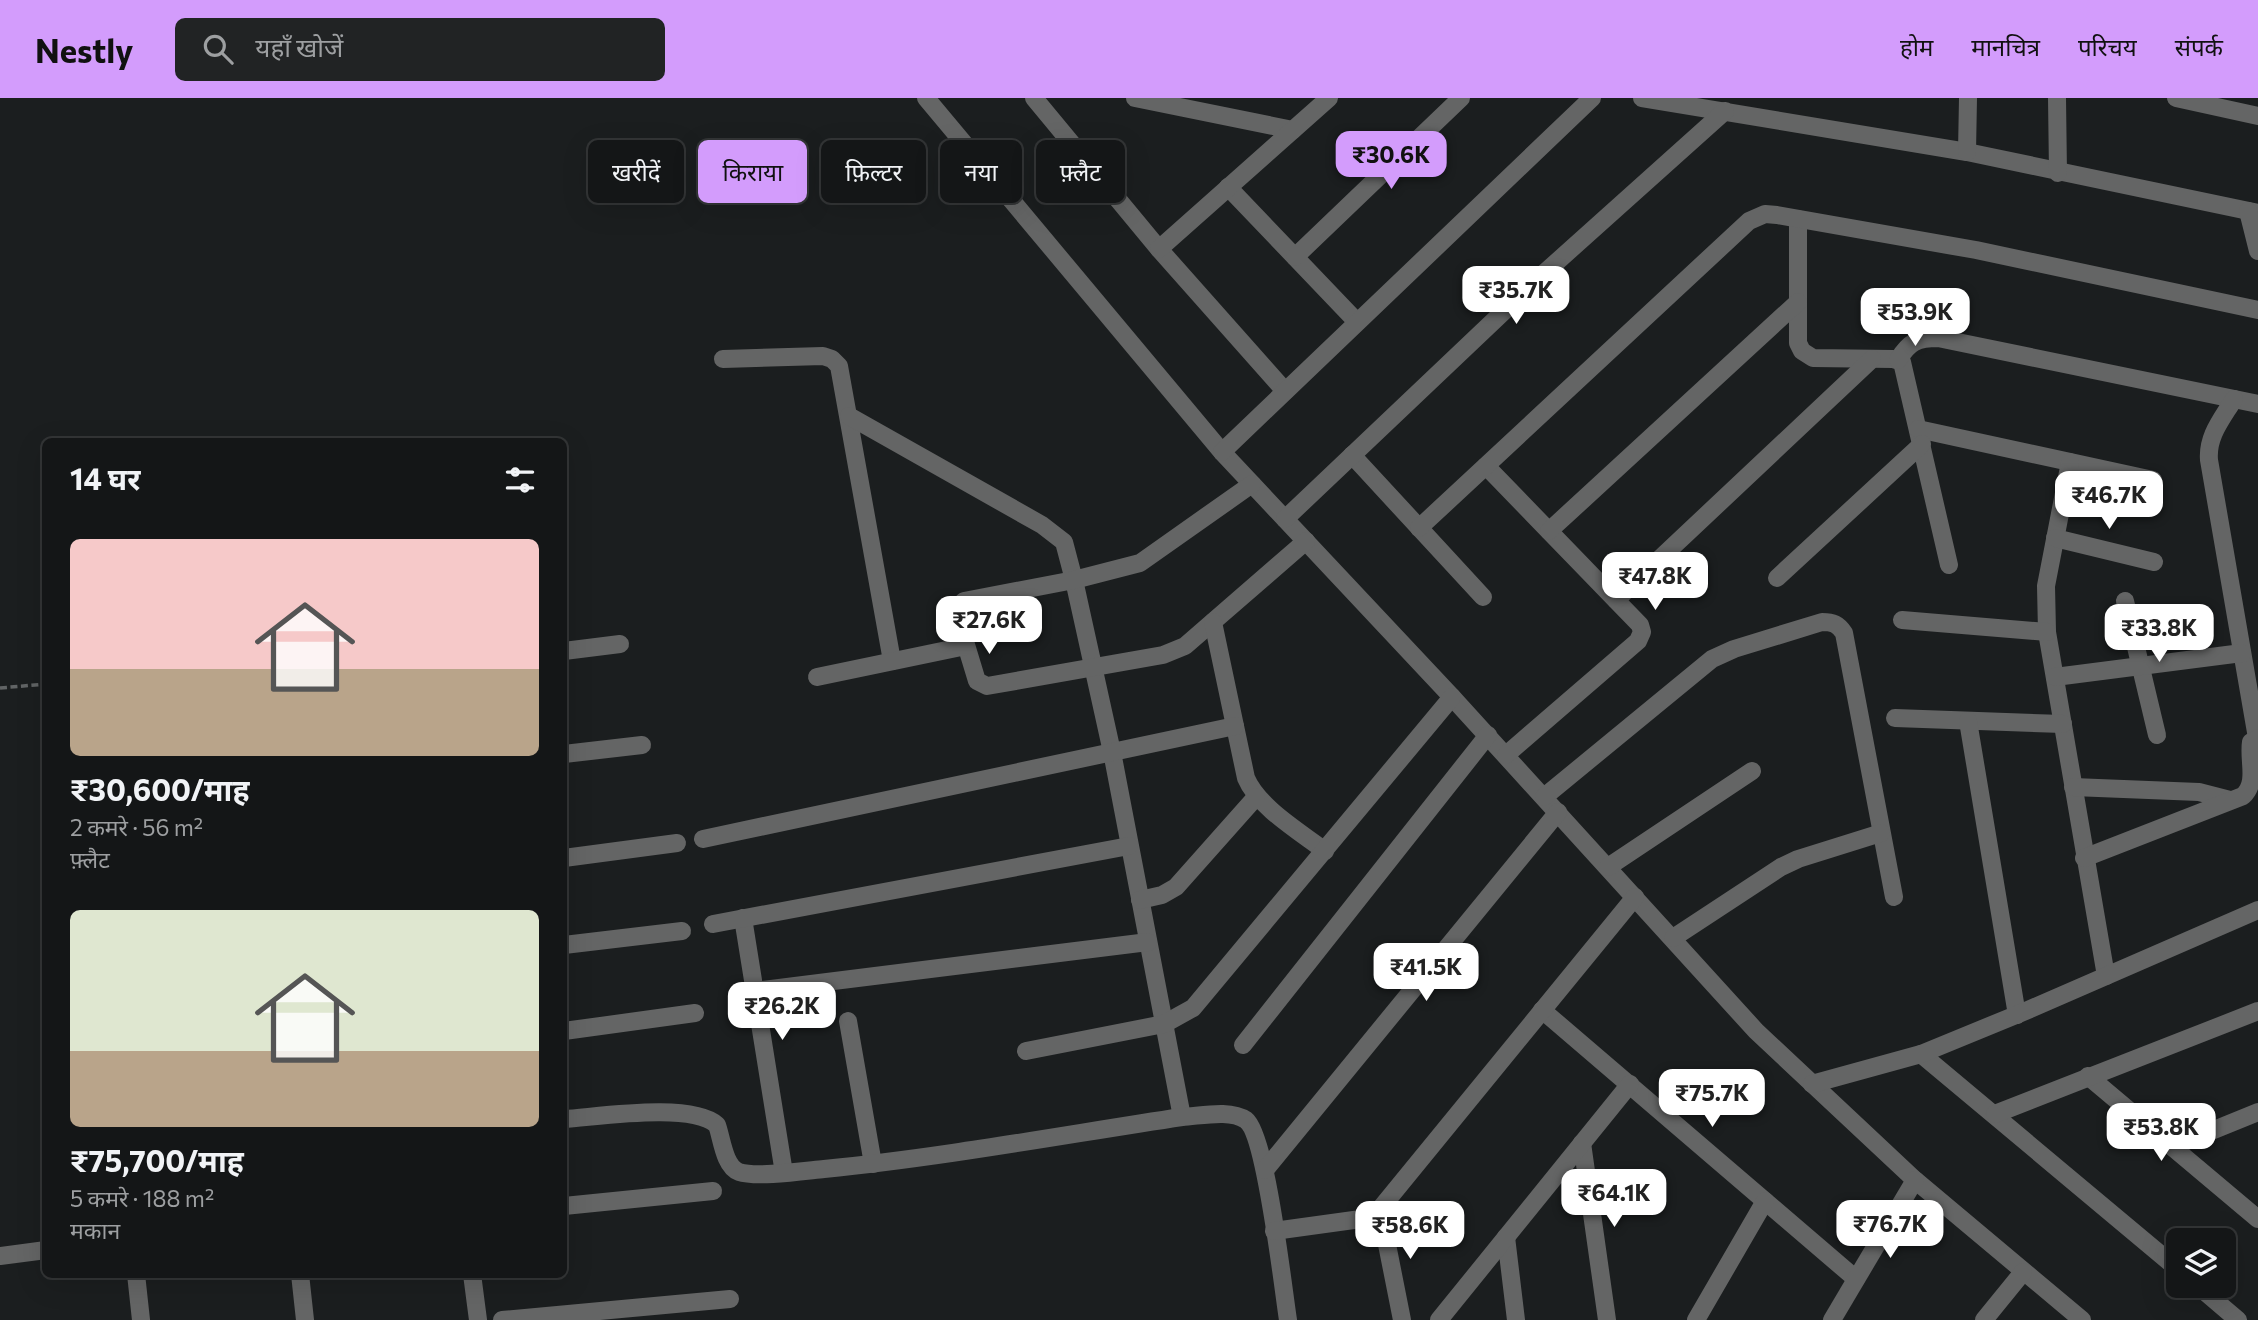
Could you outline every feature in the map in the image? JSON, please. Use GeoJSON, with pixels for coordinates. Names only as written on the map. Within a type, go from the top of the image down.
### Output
{"type":"FeatureCollection","features":[{"type":"Feature","properties":{"kind":"street"},"geometry":{"type":"LineString","coordinates":[[926,98],[1222,452],[1545,797],[1756,1031],[1915,1180],[2082,1320]]}},
{"type":"Feature","properties":{"kind":"street"},"geometry":{"type":"LineString","coordinates":[[1034,98],[1159,249],[1285,391]]}},
{"type":"Feature","properties":{"kind":"street"},"geometry":{"type":"LineString","coordinates":[[1135,98],[1293,130]]}},
{"type":"Feature","properties":{"kind":"street"},"geometry":{"type":"LineString","coordinates":[[1159,249],[1329,98]]}},
{"type":"Feature","properties":{"kind":"street"},"geometry":{"type":"LineString","coordinates":[[1295,257],[1461,98]]}},
{"type":"Feature","properties":{"kind":"street"},"geometry":{"type":"LineString","coordinates":[[1222,452],[1592,98]]}},
{"type":"Feature","properties":{"kind":"street"},"geometry":{"type":"LineString","coordinates":[[1642,98],[1967,152],[2253,212],[2258,251]]}},
{"type":"Feature","properties":{"kind":"street"},"geometry":{"type":"LineString","coordinates":[[1967,152],[1968,98]]}},
{"type":"Feature","properties":{"kind":"street"},"geometry":{"type":"LineString","coordinates":[[2057,98],[2058,173]]}},
{"type":"Feature","properties":{"kind":"street"},"geometry":{"type":"LineString","coordinates":[[2176,98],[2258,116]]}},
{"type":"Feature","properties":{"kind":"street"},"geometry":{"type":"LineString","coordinates":[[1285,519],[1541,276],[1725,111]]}},
{"type":"Feature","properties":{"kind":"street"},"geometry":{"type":"LineString","coordinates":[[1228,187],[1357,322]]}},
{"type":"Feature","properties":{"kind":"street"},"geometry":{"type":"LineString","coordinates":[[1419,528],[1749,221],[1765,214],[1976,250],[2258,310]]}},
{"type":"Feature","properties":{"kind":"street"},"geometry":{"type":"LineString","coordinates":[[1798,219],[1798,342],[1808,356],[1814,358],[1898,360],[1905,367],[1949,565]]}},
{"type":"Feature","properties":{"kind":"street"},"geometry":{"type":"LineString","coordinates":[[1549,531],[1798,302]]}},
{"type":"Feature","properties":{"kind":"street"},"geometry":{"type":"LineString","coordinates":[[1898,360],[1906,346],[1913,341],[1938,338],[2258,404]]}},
{"type":"Feature","properties":{"kind":"street"},"geometry":{"type":"LineString","coordinates":[[723,359],[823,356],[832,359],[839,366],[891,661]]}},
{"type":"Feature","properties":{"kind":"street"},"geometry":{"type":"LineString","coordinates":[[1616,600],[1872,359]]}},
{"type":"Feature","properties":{"kind":"street"},"geometry":{"type":"LineString","coordinates":[[2084,858],[2231,800],[2249,790],[2252,782],[2250,749],[2252,742],[2258,738],[2208,448],[2234,399]]}},
{"type":"Feature","properties":{"kind":"street"},"geometry":{"type":"LineString","coordinates":[[849,416],[1056,534],[1067,551],[1112,752],[1182,1117]]}},
{"type":"Feature","properties":{"kind":"street"},"geometry":{"type":"LineString","coordinates":[[1920,436],[2070,462],[2153,480]]}},
{"type":"Feature","properties":{"kind":"street"},"geometry":{"type":"LineString","coordinates":[[1777,578],[1920,436]]}},
{"type":"Feature","properties":{"kind":"street"},"geometry":{"type":"LineString","coordinates":[[1352,455],[1483,597]]}},
{"type":"Feature","properties":{"kind":"street"},"geometry":{"type":"LineString","coordinates":[[2070,462],[2046,586],[2047,632],[2106,976]]}},
{"type":"Feature","properties":{"kind":"street"},"geometry":{"type":"LineString","coordinates":[[1486,466],[1640,625],[1642,637],[1506,755]]}},
{"type":"Feature","properties":{"kind":"street"},"geometry":{"type":"LineString","coordinates":[[1252,484],[1140,563],[1074,580],[964,601],[957,609],[977,681],[988,686],[1176,651],[1306,541]]}},
{"type":"Feature","properties":{"kind":"street"},"geometry":{"type":"LineString","coordinates":[[2055,538],[2154,562]]}},
{"type":"Feature","properties":{"kind":"street"},"geometry":{"type":"LineString","coordinates":[[2125,601],[2157,735]]}},
{"type":"Feature","properties":{"kind":"street"},"geometry":{"type":"LineString","coordinates":[[1902,620],[2047,632]]}},
{"type":"Feature","properties":{"kind":"street"},"geometry":{"type":"LineString","coordinates":[[1213,622],[1246,778],[1256,797],[1325,851]]}},
{"type":"Feature","properties":{"kind":"street"},"geometry":{"type":"LineString","coordinates":[[1545,797],[1712,659],[1734,649],[1822,622],[1833,622],[1840,626],[1844,633],[1894,897]]}},
{"type":"Feature","properties":{"kind":"street"},"geometry":{"type":"LineString","coordinates":[[567,651],[620,644]]}},
{"type":"Feature","properties":{"kind":"street"},"geometry":{"type":"LineString","coordinates":[[817,677],[966,646]]}},
{"type":"Feature","properties":{"kind":"street"},"geometry":{"type":"LineString","coordinates":[[2055,677],[2242,653]]}},
{"type":"Feature","properties":{"kind":"street"},"geometry":{"type":"LineString","coordinates":[[1026,1051],[1164,1024],[1193,1008],[1452,697]]}},
{"type":"Feature","properties":{"kind":"street"},"geometry":{"type":"LineString","coordinates":[[1895,718],[2063,724]]}},
{"type":"Feature","properties":{"kind":"street"},"geometry":{"type":"LineString","coordinates":[[1968,721],[2017,1015]]}},
{"type":"Feature","properties":{"kind":"street"},"geometry":{"type":"LineString","coordinates":[[704,839],[1235,726]]}},
{"type":"Feature","properties":{"kind":"street"},"geometry":{"type":"LineString","coordinates":[[1243,1045],[1488,736]]}},
{"type":"Feature","properties":{"kind":"street"},"geometry":{"type":"LineString","coordinates":[[567,754],[642,745]]}},
{"type":"Feature","properties":{"kind":"street"},"geometry":{"type":"LineString","coordinates":[[1608,867],[1752,771]]}},
{"type":"Feature","properties":{"kind":"street"},"geometry":{"type":"LineString","coordinates":[[2073,787],[2199,792],[2231,800]]}},
{"type":"Feature","properties":{"kind":"street"},"geometry":{"type":"LineString","coordinates":[[1140,900],[1162,895],[1175,887],[1256,797]]}},
{"type":"Feature","properties":{"kind":"street"},"geometry":{"type":"LineString","coordinates":[[1265,1170],[1558,812]]}},
{"type":"Feature","properties":{"kind":"street"},"geometry":{"type":"LineString","coordinates":[[1673,938],[1768,875],[1798,859],[1881,833]]}},
{"type":"Feature","properties":{"kind":"street"},"geometry":{"type":"LineString","coordinates":[[567,858],[677,843]]}},
{"type":"Feature","properties":{"kind":"street"},"geometry":{"type":"LineString","coordinates":[[713,924],[1129,846]]}},
{"type":"Feature","properties":{"kind":"street"},"geometry":{"type":"LineString","coordinates":[[1274,1231],[1361,1219],[1380,1209],[1635,897]]}},
{"type":"Feature","properties":{"kind":"street"},"geometry":{"type":"LineString","coordinates":[[1812,1084],[1921,1054],[2258,910]]}},
{"type":"Feature","properties":{"kind":"street"},"geometry":{"type":"LineString","coordinates":[[743,918],[784,1173]]}},
{"type":"Feature","properties":{"kind":"street"},"geometry":{"type":"LineString","coordinates":[[567,945],[682,931]]}},
{"type":"Feature","properties":{"kind":"street"},"geometry":{"type":"LineString","coordinates":[[754,991],[1148,942]]}},
{"type":"Feature","properties":{"kind":"street"},"geometry":{"type":"LineString","coordinates":[[1542,1010],[1856,1279]]}},
{"type":"Feature","properties":{"kind":"street"},"geometry":{"type":"LineString","coordinates":[[1995,1114],[2258,1011]]}},
{"type":"Feature","properties":{"kind":"street"},"geometry":{"type":"LineString","coordinates":[[567,1031],[695,1013]]}},
{"type":"Feature","properties":{"kind":"street"},"geometry":{"type":"LineString","coordinates":[[848,1021],[873,1164]]}},
{"type":"Feature","properties":{"kind":"street"},"geometry":{"type":"LineString","coordinates":[[1921,1054],[2166,1259]]}},
{"type":"Feature","properties":{"kind":"street"},"geometry":{"type":"LineString","coordinates":[[2088,1076],[2258,1220]]}},
{"type":"Feature","properties":{"kind":"street"},"geometry":{"type":"LineString","coordinates":[[1439,1320],[1630,1084]]}},
{"type":"Feature","properties":{"kind":"street"},"geometry":{"type":"LineString","coordinates":[[567,1119],[655,1112],[702,1116],[717,1125],[732,1168],[740,1172],[784,1173],[873,1164],[1182,1117],[1233,1116],[1248,1121],[1255,1131],[1265,1170],[1288,1320]]}},
{"type":"Feature","properties":{"kind":"street"},"geometry":{"type":"LineString","coordinates":[[2172,1147],[2258,1112]]}},
{"type":"Feature","properties":{"kind":"street"},"geometry":{"type":"LineString","coordinates":[[1582,1143],[1607,1320]]}},
{"type":"Feature","properties":{"kind":"street"},"geometry":{"type":"LineString","coordinates":[[1832,1320],[1915,1180]]}},
{"type":"Feature","properties":{"kind":"street"},"geometry":{"type":"LineString","coordinates":[[567,1206],[713,1191]]}},
{"type":"Feature","properties":{"kind":"street"},"geometry":{"type":"LineString","coordinates":[[1696,1320],[1765,1201]]}},
{"type":"Feature","properties":{"kind":"street"},"geometry":{"type":"LineString","coordinates":[[1380,1209],[1402,1320]]}},
{"type":"Feature","properties":{"kind":"street"},"geometry":{"type":"LineString","coordinates":[[1506,1237],[1516,1320]]}},
{"type":"Feature","properties":{"kind":"street"},"geometry":{"type":"LineString","coordinates":[[0,1256],[42,1251]]}},
{"type":"Feature","properties":{"kind":"street"},"geometry":{"type":"LineString","coordinates":[[1984,1320],[2023,1272]]}},
{"type":"Feature","properties":{"kind":"street"},"geometry":{"type":"LineString","coordinates":[[136,1278],[141,1320]]}},
{"type":"Feature","properties":{"kind":"street"},"geometry":{"type":"LineString","coordinates":[[300,1278],[305,1320]]}},
{"type":"Feature","properties":{"kind":"street"},"geometry":{"type":"LineString","coordinates":[[473,1278],[478,1320]]}},
{"type":"Feature","properties":{"kind":"street"},"geometry":{"type":"LineString","coordinates":[[502,1320],[730,1298]]}},
{"type":"Feature","properties":{"kind":"street"},"geometry":{"type":"LineString","coordinates":[[2212,1298],[2238,1320]]}},
{"type":"Feature","properties":{"kind":"path"},"geometry":{"type":"LineString","coordinates":[[0,688],[42,684]]}}]}
